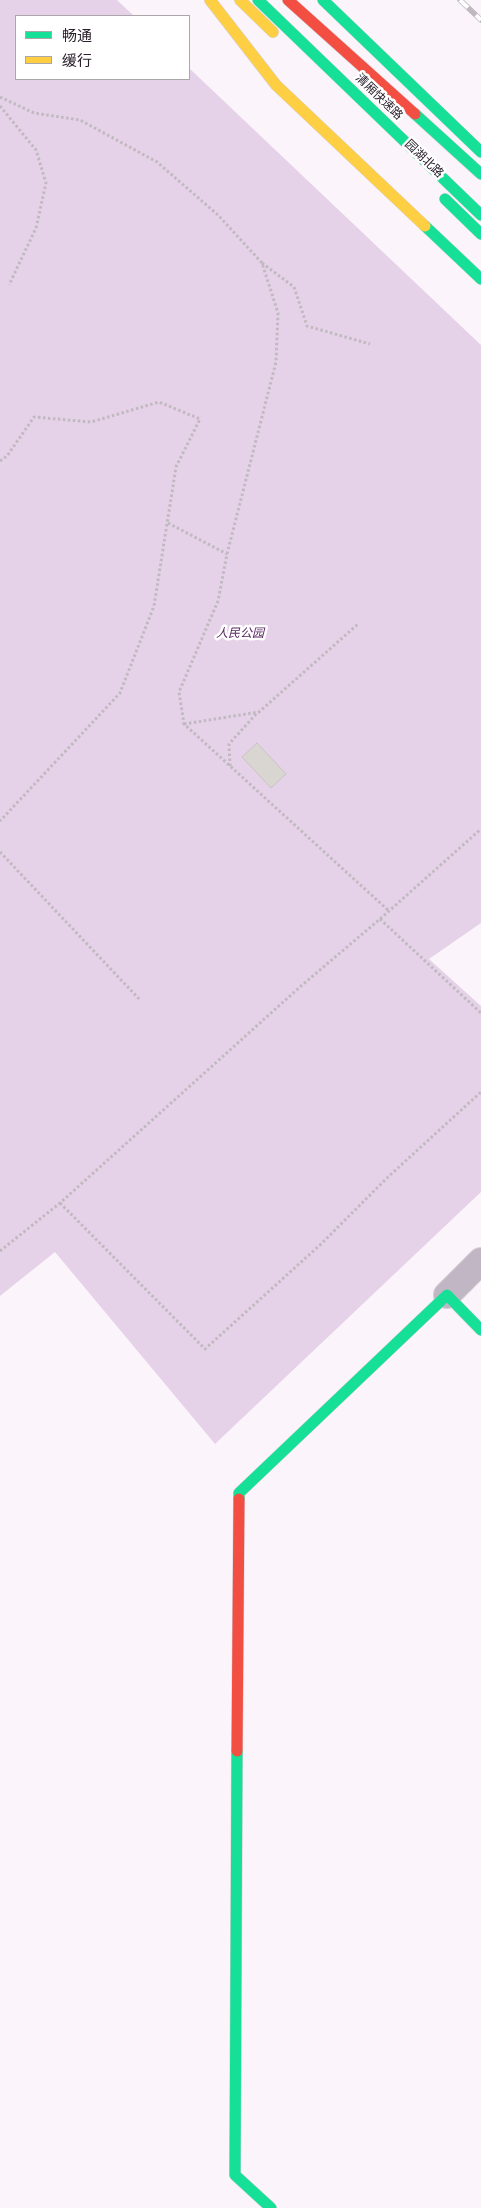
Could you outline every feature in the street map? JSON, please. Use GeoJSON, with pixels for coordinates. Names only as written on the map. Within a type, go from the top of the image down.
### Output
{"type":"FeatureCollection","features":[{"type":"Feature","properties":{"kind":"main road"},"geometry":{"type":"LineString","coordinates":[[210,0],[276,85],[481,279]]}},
{"type":"Feature","properties":{"kind":"main road"},"geometry":{"type":"LineString","coordinates":[[240,0],[282,41]]}},
{"type":"Feature","properties":{"kind":"main road","name":"清厢快速路"},"geometry":{"type":"LineString","coordinates":[[258,0],[481,215]]}},
{"type":"Feature","properties":{"kind":"main road"},"geometry":{"type":"LineString","coordinates":[[288,0],[481,174]]}},
{"type":"Feature","properties":{"kind":"main road"},"geometry":{"type":"LineString","coordinates":[[322,0],[481,152]]}},
{"type":"Feature","properties":{"kind":"main road","name":"园湖北路"},"geometry":{"type":"LineString","coordinates":[[438,193],[481,234]]}},
{"type":"Feature","properties":{"kind":"main road"},"geometry":{"type":"LineString","coordinates":[[271,2208],[235,2174],[239,1493],[447,1295],[481,1330]]}},
{"type":"Feature","properties":{"kind":"street"},"geometry":{"type":"LineString","coordinates":[[447,1295],[481,1261]]}},
{"type":"Feature","properties":{"kind":"path"},"geometry":{"type":"LineString","coordinates":[[0,97],[34,113],[80,120],[157,162],[218,215],[262,263],[294,287],[308,326],[370,344]]}},
{"type":"Feature","properties":{"kind":"path"},"geometry":{"type":"LineString","coordinates":[[0,106],[36,150],[46,183],[36,228],[9,285]]}},
{"type":"Feature","properties":{"kind":"path"},"geometry":{"type":"LineString","coordinates":[[262,263],[278,313],[276,362],[226,554],[218,601],[179,692],[184,724],[389,911]]}},
{"type":"Feature","properties":{"kind":"path"},"geometry":{"type":"LineString","coordinates":[[0,461],[7,456],[34,417],[91,422],[159,402],[200,419],[176,466],[154,606],[120,693],[0,821]]}},
{"type":"Feature","properties":{"kind":"path"},"geometry":{"type":"LineString","coordinates":[[168,523],[226,554]]}},
{"type":"Feature","properties":{"kind":"path"},"geometry":{"type":"LineString","coordinates":[[230,766],[230,744],[259,712],[358,624]]}},
{"type":"Feature","properties":{"kind":"path"},"geometry":{"type":"LineString","coordinates":[[184,724],[259,712]]}},
{"type":"Feature","properties":{"kind":"path"},"geometry":{"type":"LineString","coordinates":[[0,1251],[60,1202],[293,992],[380,919],[481,829]]}},
{"type":"Feature","properties":{"kind":"path"},"geometry":{"type":"LineString","coordinates":[[0,852],[141,1001]]}},
{"type":"Feature","properties":{"kind":"path"},"geometry":{"type":"LineString","coordinates":[[380,919],[481,1013]]}},
{"type":"Feature","properties":{"kind":"path"},"geometry":{"type":"LineString","coordinates":[[60,1202],[205,1349],[320,1245],[388,1177],[481,1092]]}},
{"type":"Feature","properties":{"kind":"green space","name":"人民公园"},"geometry":{"type":"Polygon","coordinates":[[[0,0],[117,0],[133,15],[15,15],[15,80],[190,80],[190,69],[481,345],[481,923],[429,959],[481,1006],[481,1192],[215,1444],[55,1252],[0,1296],[0,0]]]}},
{"type":"Feature","properties":{"kind":"building"},"geometry":{"type":"Polygon","coordinates":[[[257,743],[286,774],[271,788],[242,757],[257,743]]]}},
{"type":"Feature","properties":{"kind":"railway"},"geometry":{"type":"LineString","coordinates":[[460,0],[481,20]]}},
{"type":"Feature","properties":{"kind":"traffic: fast"},"geometry":{"type":"LineString","coordinates":[[258,0],[481,215]]}},
{"type":"Feature","properties":{"kind":"traffic: fast"},"geometry":{"type":"LineString","coordinates":[[323,0],[481,152]]}},
{"type":"Feature","properties":{"kind":"traffic: fast"},"geometry":{"type":"LineString","coordinates":[[415,114],[481,174]]}},
{"type":"Feature","properties":{"kind":"traffic: fast"},"geometry":{"type":"LineString","coordinates":[[445,199],[481,234]]}},
{"type":"Feature","properties":{"kind":"traffic: fast"},"geometry":{"type":"LineString","coordinates":[[425,226],[481,279]]}},
{"type":"Feature","properties":{"kind":"traffic: fast"},"geometry":{"type":"LineString","coordinates":[[239,1499],[239,1493],[447,1295],[481,1330]]}},
{"type":"Feature","properties":{"kind":"traffic: fast"},"geometry":{"type":"LineString","coordinates":[[237,1751],[235,2175],[271,2208]]}},
{"type":"Feature","properties":{"kind":"traffic: slow"},"geometry":{"type":"LineString","coordinates":[[210,0],[276,85],[425,226]]}},
{"type":"Feature","properties":{"kind":"traffic: slow"},"geometry":{"type":"LineString","coordinates":[[240,0],[273,32]]}},
{"type":"Feature","properties":{"kind":"traffic: jam"},"geometry":{"type":"LineString","coordinates":[[288,0],[415,114]]}},
{"type":"Feature","properties":{"kind":"traffic: jam"},"geometry":{"type":"LineString","coordinates":[[237,1751],[239,1499]]}}]}
